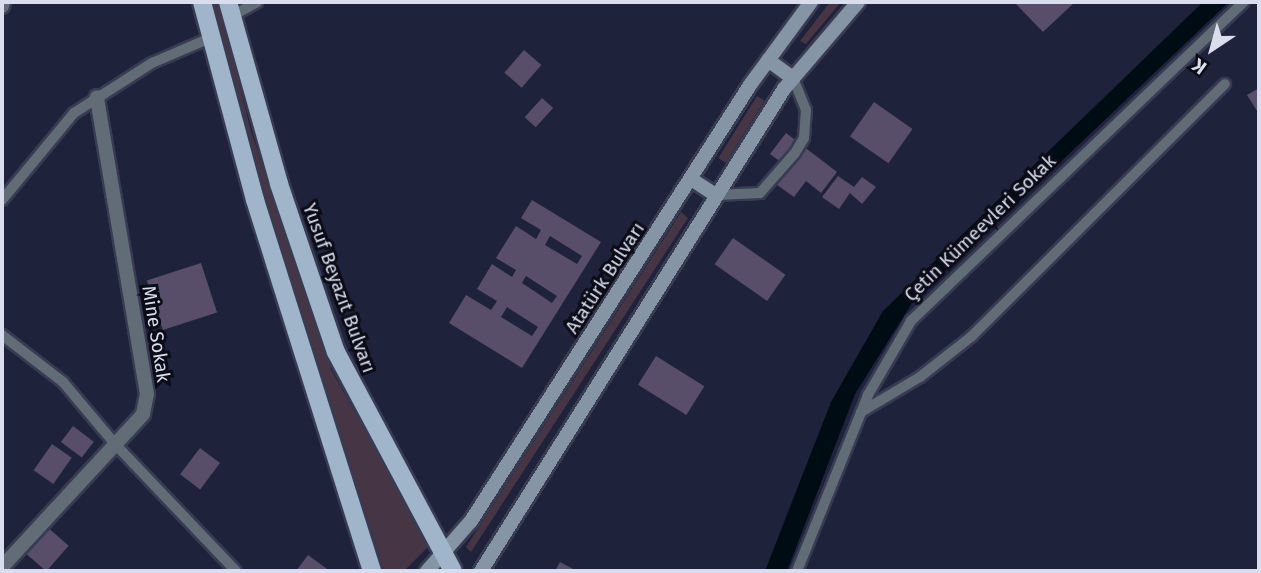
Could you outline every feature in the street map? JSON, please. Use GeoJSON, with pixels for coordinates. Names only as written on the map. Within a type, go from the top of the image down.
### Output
{"type":"FeatureCollection","features":[{"type":"Feature","properties":{"kind":"main road"},"geometry":{"type":"LineString","coordinates":[[202,2],[255,200],[372,571]]}},
{"type":"Feature","properties":{"kind":"main road","name":"Atatürk Bulvarı"},"geometry":{"type":"LineString","coordinates":[[427,571],[471,521],[768,60],[811,2]]}},
{"type":"Feature","properties":{"kind":"main road"},"geometry":{"type":"LineString","coordinates":[[481,571],[716,195],[793,78],[858,2]]}},
{"type":"Feature","properties":{"kind":"main road","name":"Yusuf Beyazıt Bulvarı"},"geometry":{"type":"LineString","coordinates":[[230,9],[279,184],[336,352],[453,571]]}},
{"type":"Feature","properties":{"kind":"main road"},"geometry":{"type":"LineString","coordinates":[[768,60],[793,78]]}},
{"type":"Feature","properties":{"kind":"main road"},"geometry":{"type":"LineString","coordinates":[[691,179],[716,195]]}},
{"type":"Feature","properties":{"kind":"street","name":"Mine Sokak"},"geometry":{"type":"LineString","coordinates":[[2,567],[143,414],[147,394],[96,97]]}},
{"type":"Feature","properties":{"kind":"lane"},"geometry":{"type":"LineString","coordinates":[[230,9],[257,2]]}},
{"type":"Feature","properties":{"kind":"lane","name":"Çetin Kümeevleri Sokak"},"geometry":{"type":"LineString","coordinates":[[797,571],[862,412],[911,321],[1244,2]]}},
{"type":"Feature","properties":{"kind":"lane"},"geometry":{"type":"LineString","coordinates":[[2,200],[53,134],[96,97],[152,63],[210,38]]}},
{"type":"Feature","properties":{"kind":"lane"},"geometry":{"type":"LineString","coordinates":[[716,195],[760,193],[795,153],[804,138],[806,110],[793,78]]}},
{"type":"Feature","properties":{"kind":"lane"},"geometry":{"type":"LineString","coordinates":[[862,412],[920,377],[972,336],[1225,83]]}},
{"type":"Feature","properties":{"kind":"lane"},"geometry":{"type":"LineString","coordinates":[[2,335],[63,382],[115,444],[236,571]]}},
{"type":"Feature","properties":{"kind":"shaded area"},"geometry":{"type":"Polygon","coordinates":[[[211,2],[219,2],[251,131],[331,369],[429,546],[404,571],[384,571],[244,130],[211,2]]]}},
{"type":"Feature","properties":{"kind":"shaded area"},"geometry":{"type":"Polygon","coordinates":[[[830,2],[841,2],[806,44],[800,41],[830,2]]]}},
{"type":"Feature","properties":{"kind":"shaded area"},"geometry":{"type":"Polygon","coordinates":[[[1203,2],[1229,2],[912,303],[855,394],[787,571],[765,571],[831,402],[883,311],[1203,2]]]}},
{"type":"Feature","properties":{"kind":"shaded area"},"geometry":{"type":"Polygon","coordinates":[[[757,96],[765,101],[726,163],[718,158],[757,96]]]}},
{"type":"Feature","properties":{"kind":"shaded area"},"geometry":{"type":"Polygon","coordinates":[[[681,212],[688,218],[471,552],[466,547],[681,212]]]}},
{"type":"Feature","properties":{"kind":"building"},"geometry":{"type":"Polygon","coordinates":[[[1014,2],[1075,2],[1043,32],[1014,2]]]}},
{"type":"Feature","properties":{"kind":"building"},"geometry":{"type":"Polygon","coordinates":[[[524,50],[541,65],[522,88],[504,73],[524,50]]]}},
{"type":"Feature","properties":{"kind":"building"},"geometry":{"type":"Polygon","coordinates":[[[1259,88],[1259,114],[1247,95],[1259,88]]]}},
{"type":"Feature","properties":{"kind":"building"},"geometry":{"type":"Polygon","coordinates":[[[542,98],[553,108],[536,127],[525,117],[542,98]]]}},
{"type":"Feature","properties":{"kind":"building"},"geometry":{"type":"Polygon","coordinates":[[[874,102],[913,129],[888,163],[850,136],[874,102]]]}},
{"type":"Feature","properties":{"kind":"building"},"geometry":{"type":"Polygon","coordinates":[[[786,133],[837,172],[821,193],[806,181],[794,197],[773,182],[786,166],[770,154],[786,133]]]}},
{"type":"Feature","properties":{"kind":"building"},"geometry":{"type":"Polygon","coordinates":[[[838,176],[854,187],[862,177],[876,187],[862,204],[850,193],[839,209],[822,197],[838,176]]]}},
{"type":"Feature","properties":{"kind":"building"},"geometry":{"type":"Polygon","coordinates":[[[532,200],[601,242],[522,368],[449,323],[466,295],[491,310],[497,301],[477,289],[492,264],[512,277],[516,270],[496,258],[516,226],[536,239],[541,230],[521,218],[532,200]],[[550,236],[545,245],[577,264],[582,256],[550,236]],[[526,276],[522,283],[552,303],[557,296],[526,276]],[[507,307],[501,317],[532,336],[538,327],[507,307]]]}},
{"type":"Feature","properties":{"kind":"building"},"geometry":{"type":"Polygon","coordinates":[[[733,238],[785,275],[767,301],[715,264],[733,238]]]}},
{"type":"Feature","properties":{"kind":"building"},"geometry":{"type":"Polygon","coordinates":[[[201,263],[217,312],[163,330],[147,281],[201,263]]]}},
{"type":"Feature","properties":{"kind":"building"},"geometry":{"type":"Polygon","coordinates":[[[656,356],[704,386],[686,415],[638,385],[656,356]]]}},
{"type":"Feature","properties":{"kind":"building"},"geometry":{"type":"Polygon","coordinates":[[[73,426],[94,442],[82,458],[61,442],[73,426]]]}},
{"type":"Feature","properties":{"kind":"building"},"geometry":{"type":"Polygon","coordinates":[[[52,444],[72,458],[53,484],[34,470],[52,444]]]}},
{"type":"Feature","properties":{"kind":"building"},"geometry":{"type":"Polygon","coordinates":[[[200,448],[220,463],[200,489],[180,474],[200,448]]]}},
{"type":"Feature","properties":{"kind":"building"},"geometry":{"type":"Polygon","coordinates":[[[46,526],[69,546],[47,571],[24,552],[46,526]]]}},
{"type":"Feature","properties":{"kind":"building"},"geometry":{"type":"Polygon","coordinates":[[[308,555],[330,571],[296,571],[308,555]]]}},
{"type":"Feature","properties":{"kind":"building"},"geometry":{"type":"Polygon","coordinates":[[[560,562],[577,571],[555,571],[560,562]]]}}]}
